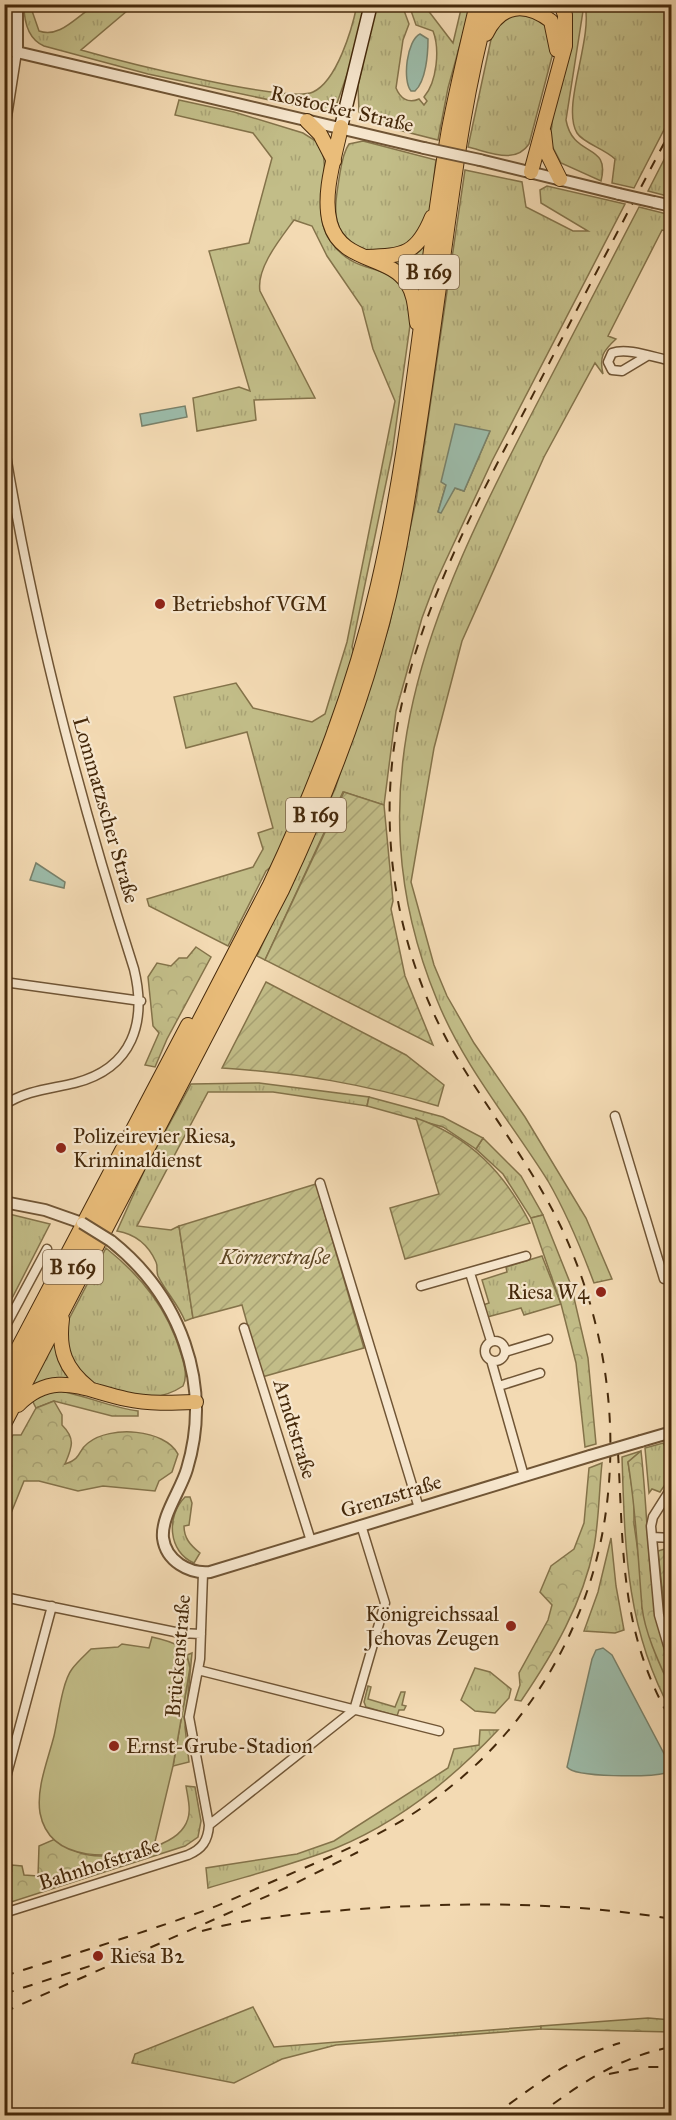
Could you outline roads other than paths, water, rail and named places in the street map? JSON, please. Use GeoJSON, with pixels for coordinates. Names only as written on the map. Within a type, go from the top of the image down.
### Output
{"type":"FeatureCollection","features":[{"type":"Feature","properties":{"kind":"highway","name":"B 169"},"geometry":{"type":"LineString","coordinates":[[4,1398],[210,1002],[298,827],[348,695],[386,550],[457,90],[477,4]]}},
{"type":"Feature","properties":{"kind":"highway","name":"B 169"},"geometry":{"type":"LineString","coordinates":[[7,1418],[282,890],[321,803],[359,700],[376,643],[399,545],[462,124],[489,4]]}},
{"type":"Feature","properties":{"kind":"highway"},"geometry":{"type":"LineString","coordinates":[[555,74],[565,46],[565,15],[561,4]]}},
{"type":"Feature","properties":{"kind":"highway"},"geometry":{"type":"LineString","coordinates":[[475,61],[493,21],[508,11],[529,8],[551,21],[556,34],[558,52],[544,124],[531,172]]}},
{"type":"Feature","properties":{"kind":"highway"},"geometry":{"type":"LineString","coordinates":[[307,121],[320,134],[334,161]]}},
{"type":"Feature","properties":{"kind":"highway"},"geometry":{"type":"LineString","coordinates":[[544,124],[546,151],[560,179]]}},
{"type":"Feature","properties":{"kind":"highway"},"geometry":{"type":"LineString","coordinates":[[341,128],[334,161],[329,221],[346,247],[360,257],[393,271],[406,282],[414,299],[419,343]]}},
{"type":"Feature","properties":{"kind":"highway"},"geometry":{"type":"LineString","coordinates":[[360,257],[397,256],[410,250],[421,242],[439,202]]}},
{"type":"Feature","properties":{"kind":"highway"},"geometry":{"type":"LineString","coordinates":[[4,1375],[82,1223],[193,1018],[210,1002]]}},
{"type":"Feature","properties":{"kind":"highway"},"geometry":{"type":"LineString","coordinates":[[63,1313],[60,1333],[62,1355],[67,1367],[89,1388]]}},
{"type":"Feature","properties":{"kind":"highway"},"geometry":{"type":"LineString","coordinates":[[7,1418],[36,1389],[51,1384],[89,1388],[126,1399],[149,1402],[195,1402]]}},
{"type":"Feature","properties":{"kind":"main road"},"geometry":{"type":"LineString","coordinates":[[341,128],[371,4]]}},
{"type":"Feature","properties":{"kind":"street"},"geometry":{"type":"LineString","coordinates":[[4,136],[17,52],[17,4]]}},
{"type":"Feature","properties":{"kind":"street","name":"Rostocker Straße"},"geometry":{"type":"LineString","coordinates":[[4,49],[672,206]]}},
{"type":"Feature","properties":{"kind":"street"},"geometry":{"type":"LineString","coordinates":[[647,356],[672,361]]}},
{"type":"Feature","properties":{"kind":"street","name":"Lommatzscher Straße"},"geometry":{"type":"LineString","coordinates":[[4,443],[39,626],[64,733],[134,969],[141,1001],[136,1028],[130,1043],[110,1066],[86,1080],[25,1093],[4,1104]]}},
{"type":"Feature","properties":{"kind":"street"},"geometry":{"type":"LineString","coordinates":[[4,982],[141,1001]]}},
{"type":"Feature","properties":{"kind":"street"},"geometry":{"type":"LineString","coordinates":[[615,1116],[664,1279],[672,1276]]}},
{"type":"Feature","properties":{"kind":"street"},"geometry":{"type":"LineString","coordinates":[[320,1183],[419,1508]]}},
{"type":"Feature","properties":{"kind":"street"},"geometry":{"type":"LineString","coordinates":[[4,1202],[45,1210],[82,1223],[111,1240],[144,1271],[166,1301],[189,1353],[195,1402],[191,1452],[181,1488],[166,1520],[163,1537],[169,1554],[179,1565],[203,1573]]}},
{"type":"Feature","properties":{"kind":"street"},"geometry":{"type":"LineString","coordinates":[[4,1329],[47,1249]]}},
{"type":"Feature","properties":{"kind":"street"},"geometry":{"type":"LineString","coordinates":[[421,1286],[526,1257]]}},
{"type":"Feature","properties":{"kind":"street"},"geometry":{"type":"LineString","coordinates":[[470,1273],[490,1341],[485,1352],[491,1360],[524,1476]]}},
{"type":"Feature","properties":{"kind":"street","name":"Arndtstraße"},"geometry":{"type":"LineString","coordinates":[[244,1328],[311,1541]]}},
{"type":"Feature","properties":{"kind":"street"},"geometry":{"type":"LineString","coordinates":[[491,1360],[501,1359],[506,1352],[548,1339]]}},
{"type":"Feature","properties":{"kind":"street"},"geometry":{"type":"LineString","coordinates":[[490,1341],[500,1341],[506,1352]]}},
{"type":"Feature","properties":{"kind":"street"},"geometry":{"type":"LineString","coordinates":[[499,1386],[540,1373]]}},
{"type":"Feature","properties":{"kind":"street"},"geometry":{"type":"LineString","coordinates":[[670,1433],[672,1446]]}},
{"type":"Feature","properties":{"kind":"street","name":"Grenzstraße"},"geometry":{"type":"LineString","coordinates":[[203,1573],[670,1433]]}},
{"type":"Feature","properties":{"kind":"street"},"geometry":{"type":"LineString","coordinates":[[672,1487],[653,1517],[652,1538],[659,1615],[672,1659]]}},
{"type":"Feature","properties":{"kind":"street"},"geometry":{"type":"LineString","coordinates":[[209,1825],[354,1710],[385,1603],[361,1526]]}},
{"type":"Feature","properties":{"kind":"street"},"geometry":{"type":"LineString","coordinates":[[652,1538],[672,1538]]}},
{"type":"Feature","properties":{"kind":"street","name":"Brückenstraße"},"geometry":{"type":"LineString","coordinates":[[202,1847],[208,1836],[209,1825],[189,1718],[198,1670],[203,1573]]}},
{"type":"Feature","properties":{"kind":"street"},"geometry":{"type":"LineString","coordinates":[[4,1597],[180,1633],[201,1634]]}},
{"type":"Feature","properties":{"kind":"street"},"geometry":{"type":"LineString","coordinates":[[4,1785],[51,1606]]}},
{"type":"Feature","properties":{"kind":"street"},"geometry":{"type":"LineString","coordinates":[[198,1670],[439,1731]]}},
{"type":"Feature","properties":{"kind":"street","name":"Bahnhofstraße"},"geometry":{"type":"LineString","coordinates":[[4,1913],[188,1855],[202,1847]]}},
{"type":"Feature","properties":{"kind":"railway"},"geometry":{"type":"LineString","coordinates":[[4,1976],[216,1906],[374,1836],[423,1807],[459,1780],[492,1749],[521,1715],[546,1678],[585,1598],[598,1555],[610,1475],[609,1403],[597,1332],[576,1262],[551,1207],[444,1035],[420,979],[410,950],[396,891],[390,830],[391,770],[400,712],[415,655],[434,599],[458,544],[511,437],[672,128]]}},
{"type":"Feature","properties":{"kind":"railway"},"geometry":{"type":"LineString","coordinates":[[618,1453],[624,1558],[633,1623],[642,1655],[672,1722]]}},
{"type":"Feature","properties":{"kind":"railway"},"geometry":{"type":"LineString","coordinates":[[4,2012],[290,1886],[358,1852]]}},
{"type":"Feature","properties":{"kind":"railway"},"geometry":{"type":"LineString","coordinates":[[202,1931],[291,1915],[427,1906],[550,1906],[672,1919]]}},
{"type":"Feature","properties":{"kind":"railway"},"geometry":{"type":"LineString","coordinates":[[4,1994],[90,1966]]}},
{"type":"Feature","properties":{"kind":"railway"},"geometry":{"type":"LineString","coordinates":[[493,2116],[568,2065],[601,2049],[620,2043]]}},
{"type":"Feature","properties":{"kind":"railway"},"geometry":{"type":"LineString","coordinates":[[537,2116],[600,2073],[635,2057],[672,2047]]}},
{"type":"Feature","properties":{"kind":"railway"},"geometry":{"type":"LineString","coordinates":[[609,2074],[645,2067],[672,2067]]}},
{"type":"Feature","properties":{"kind":"place","name":"Betriebshof VGM"},"geometry":{"type":"Point","coordinates":[160,604]}},
{"type":"Feature","properties":{"kind":"place","name":"Polizeirevier Riesa, Kriminaldienst"},"geometry":{"type":"Point","coordinates":[61,1148]}},
{"type":"Feature","properties":{"kind":"place","name":"Riesa W4"},"geometry":{"type":"Point","coordinates":[601,1292]}},
{"type":"Feature","properties":{"kind":"place","name":"Königreichssaal Jehovas Zeugen"},"geometry":{"type":"Point","coordinates":[511,1626]}},
{"type":"Feature","properties":{"kind":"place","name":"Ernst-Grube-Stadion"},"geometry":{"type":"Point","coordinates":[114,1746]}},
{"type":"Feature","properties":{"kind":"place","name":"Riesa B2"},"geometry":{"type":"Point","coordinates":[98,1956]}},
{"type":"Feature","properties":{"kind":"park label","name":"Körnerstraße"},"geometry":{"type":"Point","coordinates":[275,1257]}}]}
